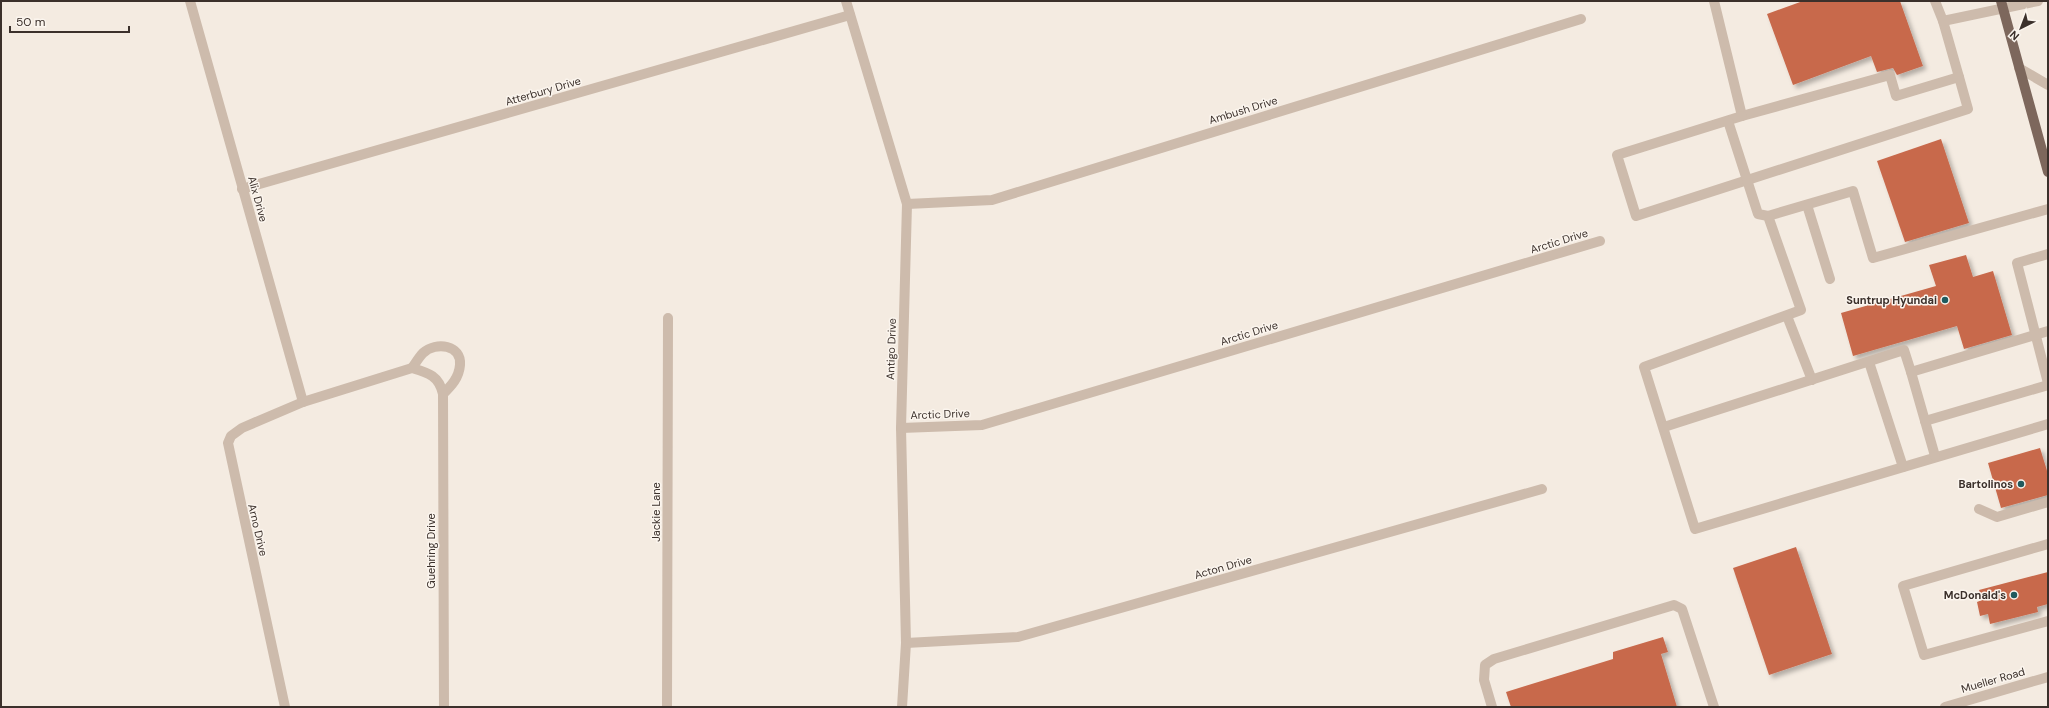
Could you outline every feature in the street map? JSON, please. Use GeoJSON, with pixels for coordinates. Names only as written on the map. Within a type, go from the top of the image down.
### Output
{"type":"FeatureCollection","features":[{"type":"Feature","properties":{"kind":"main road"},"geometry":{"type":"LineString","coordinates":[[2002,5],[2019,68],[2046,154],[2048,172]]}},
{"type":"Feature","properties":{"kind":"street","name":"Alix Drive"},"geometry":{"type":"LineString","coordinates":[[190,1],[303,402]]}},
{"type":"Feature","properties":{"kind":"street","name":"Antigo Drive"},"geometry":{"type":"LineString","coordinates":[[846,1],[907,204],[901,428],[906,643],[902,707]]}},
{"type":"Feature","properties":{"kind":"street"},"geometry":{"type":"LineString","coordinates":[[1714,1],[1742,116]]}},
{"type":"Feature","properties":{"kind":"street"},"geometry":{"type":"LineString","coordinates":[[1935,1],[1943,21],[1968,109],[1636,216],[1617,155],[1742,116],[1890,75],[1896,96],[1958,77]]}},
{"type":"Feature","properties":{"kind":"street"},"geometry":{"type":"LineString","coordinates":[[1943,21],[2002,5],[2038,1]]}},
{"type":"Feature","properties":{"kind":"street","name":"Atterbury Drive"},"geometry":{"type":"LineString","coordinates":[[242,189],[850,15]]}},
{"type":"Feature","properties":{"kind":"street","name":"Ambush Drive"},"geometry":{"type":"LineString","coordinates":[[907,204],[992,200],[1581,19]]}},
{"type":"Feature","properties":{"kind":"street"},"geometry":{"type":"LineString","coordinates":[[2019,68],[2048,85]]}},
{"type":"Feature","properties":{"kind":"street"},"geometry":{"type":"LineString","coordinates":[[1728,121],[1758,214],[1768,216],[1853,191],[1873,258],[2048,209]]}},
{"type":"Feature","properties":{"kind":"street"},"geometry":{"type":"LineString","coordinates":[[1807,205],[1830,279]]}},
{"type":"Feature","properties":{"kind":"street"},"geometry":{"type":"LineString","coordinates":[[1768,216],[1801,310],[1644,367],[1695,529],[1935,456],[2048,424]]}},
{"type":"Feature","properties":{"kind":"street","name":"Arctic Drive"},"geometry":{"type":"LineString","coordinates":[[901,428],[982,425],[1600,241]]}},
{"type":"Feature","properties":{"kind":"street"},"geometry":{"type":"LineString","coordinates":[[1925,421],[2048,384],[2017,263],[2048,254]]}},
{"type":"Feature","properties":{"kind":"street"},"geometry":{"type":"LineString","coordinates":[[1787,316],[1812,380]]}},
{"type":"Feature","properties":{"kind":"street","name":"Jackie Lane"},"geometry":{"type":"LineString","coordinates":[[667,707],[668,318]]}},
{"type":"Feature","properties":{"kind":"street"},"geometry":{"type":"LineString","coordinates":[[1911,372],[2048,331]]}},
{"type":"Feature","properties":{"kind":"street"},"geometry":{"type":"LineString","coordinates":[[303,402],[412,368],[428,373],[440,383],[443,394],[453,384],[458,375],[460,363],[455,351],[443,345],[432,347],[422,353],[412,368]]}},
{"type":"Feature","properties":{"kind":"street"},"geometry":{"type":"LineString","coordinates":[[1664,427],[1904,350],[1935,456]]}},
{"type":"Feature","properties":{"kind":"street"},"geometry":{"type":"LineString","coordinates":[[1868,362],[1903,466]]}},
{"type":"Feature","properties":{"kind":"street","name":"Guehring Drive"},"geometry":{"type":"LineString","coordinates":[[443,394],[444,707]]}},
{"type":"Feature","properties":{"kind":"street","name":"Arno Drive"},"geometry":{"type":"LineString","coordinates":[[285,707],[228,443],[231,436],[242,428],[303,402]]}},
{"type":"Feature","properties":{"kind":"street","name":"Acton Drive"},"geometry":{"type":"LineString","coordinates":[[906,643],[1018,637],[1542,489]]}},
{"type":"Feature","properties":{"kind":"street"},"geometry":{"type":"LineString","coordinates":[[1978,509],[1997,517],[2048,502]]}},
{"type":"Feature","properties":{"kind":"street"},"geometry":{"type":"LineString","coordinates":[[2048,544],[1903,586],[1924,655],[2048,621]]}},
{"type":"Feature","properties":{"kind":"street"},"geometry":{"type":"LineString","coordinates":[[1492,707],[1484,680],[1485,665],[1494,659],[1674,605],[1682,609],[1714,707]]}},
{"type":"Feature","properties":{"kind":"street","name":"Mueller Road"},"geometry":{"type":"LineString","coordinates":[[1945,707],[2048,677]]}},
{"type":"Feature","properties":{"kind":"building"},"geometry":{"type":"Polygon","coordinates":[[[1803,1],[1900,1],[1923,66],[1897,75],[1893,68],[1877,72],[1871,56],[1793,85],[1767,14],[1803,1]]]}},
{"type":"Feature","properties":{"kind":"building"},"geometry":{"type":"Polygon","coordinates":[[[1941,139],[1969,223],[1905,242],[1877,161],[1941,139]]]}},
{"type":"Feature","properties":{"kind":"building","name":"Suntrup Hyundai"},"geometry":{"type":"Polygon","coordinates":[[[1966,255],[1973,277],[1993,271],[2012,335],[1964,349],[1957,326],[1853,356],[1841,313],[1936,286],[1929,265],[1966,255]]]}},
{"type":"Feature","properties":{"kind":"building","name":"Bartolinos"},"geometry":{"type":"Polygon","coordinates":[[[2040,448],[2048,474],[2048,495],[2001,508],[1988,463],[2040,448]]]}},
{"type":"Feature","properties":{"kind":"building"},"geometry":{"type":"Polygon","coordinates":[[[1796,547],[1832,654],[1769,675],[1733,568],[1796,547]]]}},
{"type":"Feature","properties":{"kind":"building","name":"McDonald's"},"geometry":{"type":"Polygon","coordinates":[[[2048,572],[2048,604],[2037,607],[2038,612],[1990,624],[1988,614],[1980,616],[1977,602],[1982,600],[1979,590],[2048,572]]]}},
{"type":"Feature","properties":{"kind":"building"},"geometry":{"type":"Polygon","coordinates":[[[1663,637],[1668,652],[1661,654],[1677,707],[1511,707],[1506,692],[1613,659],[1613,652],[1663,637]]]}},
{"type":"Feature","properties":{"kind":"place","name":"Suntrup Hyundai"},"geometry":{"type":"Point","coordinates":[1945,300]}},
{"type":"Feature","properties":{"kind":"place","name":"Bartolinos"},"geometry":{"type":"Point","coordinates":[2021,484]}},
{"type":"Feature","properties":{"kind":"place","name":"McDonald's"},"geometry":{"type":"Point","coordinates":[2014,595]}}]}
